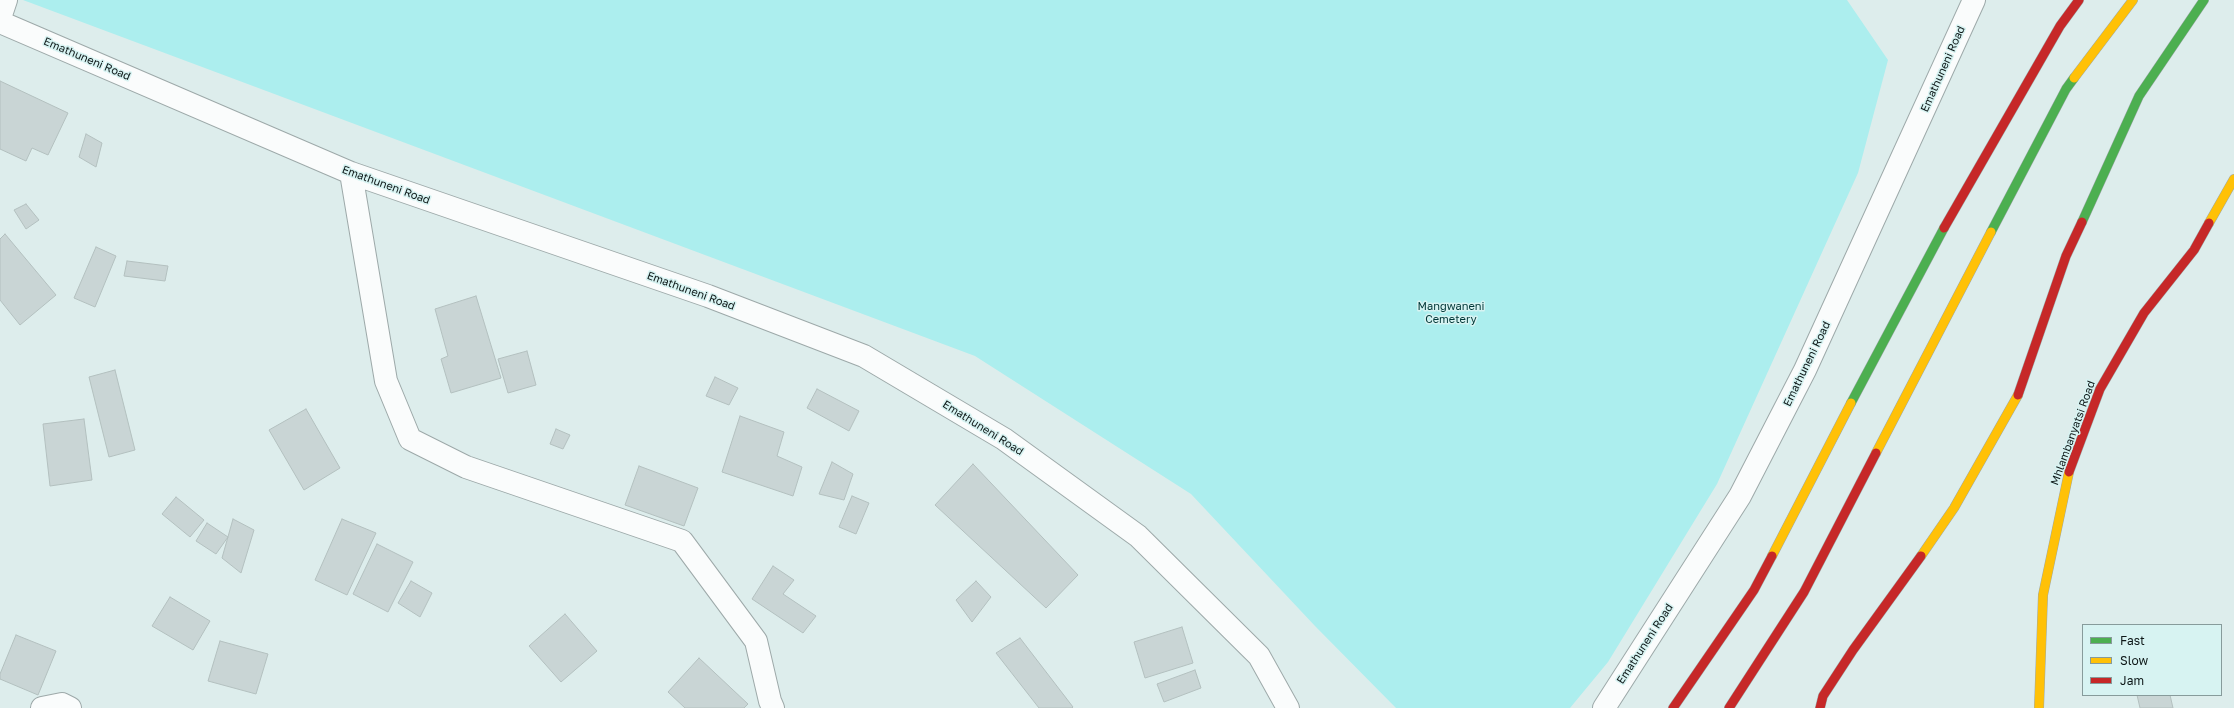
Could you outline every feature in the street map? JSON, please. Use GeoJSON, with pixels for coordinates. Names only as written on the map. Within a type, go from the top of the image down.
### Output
{"type":"FeatureCollection","features":[{"type":"Feature","properties":{"kind":"main road"},"geometry":{"type":"LineString","coordinates":[[1673,708],[1754,590],[1920,271],[2060,26],[2080,0]]}},
{"type":"Feature","properties":{"kind":"main road"},"geometry":{"type":"LineString","coordinates":[[1729,708],[1804,592],[1972,266],[2066,89],[2133,0]]}},
{"type":"Feature","properties":{"kind":"main road"},"geometry":{"type":"LineString","coordinates":[[1820,708],[1823,696],[1853,650],[1887,605],[1958,501],[2019,393],[2066,256],[2139,96],[2204,0]]}},
{"type":"Feature","properties":{"kind":"main road","name":"Mhlambanyatsi Road"},"geometry":{"type":"LineString","coordinates":[[2039,708],[2043,595],[2066,480],[2100,389],[2144,313],[2194,250],[2234,179]]}},
{"type":"Feature","properties":{"kind":"street"},"geometry":{"type":"LineString","coordinates":[[0,18],[6,0]]}},
{"type":"Feature","properties":{"kind":"street","name":"Emathuneni Road"},"geometry":{"type":"LineString","coordinates":[[1604,708],[1747,482],[1805,370],[1974,0]]}},
{"type":"Feature","properties":{"kind":"street","name":"Emathuneni Road"},"geometry":{"type":"LineString","coordinates":[[0,22],[351,173],[708,296],[864,356],[1004,439],[1138,536],[1259,656],[1288,708]]}},
{"type":"Feature","properties":{"kind":"street"},"geometry":{"type":"LineString","coordinates":[[351,173],[386,381],[410,439],[466,466],[682,541],[756,641],[773,708]]}},
{"type":"Feature","properties":{"kind":"street"},"geometry":{"type":"LineString","coordinates":[[42,708],[62,704],[70,708]]}},
{"type":"Feature","properties":{"kind":"green space","name":"Mangwaneni Cemetery"},"geometry":{"type":"Polygon","coordinates":[[[23,0],[1847,0],[1888,60],[1858,173],[1717,484],[1608,662],[1570,708],[1396,708],[1315,626],[1191,494],[975,356],[23,0]]]}},
{"type":"Feature","properties":{"kind":"building"},"geometry":{"type":"Polygon","coordinates":[[[0,81],[68,113],[48,155],[32,148],[26,161],[0,149],[0,81]]]}},
{"type":"Feature","properties":{"kind":"building"},"geometry":{"type":"Polygon","coordinates":[[[86,134],[102,143],[96,167],[79,157],[86,134]]]}},
{"type":"Feature","properties":{"kind":"building"},"geometry":{"type":"Polygon","coordinates":[[[26,204],[39,220],[26,229],[14,210],[26,204]]]}},
{"type":"Feature","properties":{"kind":"building"},"geometry":{"type":"Polygon","coordinates":[[[5,234],[56,295],[20,325],[0,300],[0,239],[5,234]]]}},
{"type":"Feature","properties":{"kind":"building"},"geometry":{"type":"Polygon","coordinates":[[[96,247],[116,256],[95,307],[74,298],[96,247]]]}},
{"type":"Feature","properties":{"kind":"building"},"geometry":{"type":"Polygon","coordinates":[[[127,261],[168,266],[165,281],[124,276],[127,261]]]}},
{"type":"Feature","properties":{"kind":"building"},"geometry":{"type":"Polygon","coordinates":[[[476,296],[501,378],[451,393],[441,359],[448,356],[435,309],[476,296]]]}},
{"type":"Feature","properties":{"kind":"building"},"geometry":{"type":"Polygon","coordinates":[[[527,351],[536,385],[508,393],[498,359],[527,351]]]}},
{"type":"Feature","properties":{"kind":"building"},"geometry":{"type":"Polygon","coordinates":[[[115,370],[135,450],[109,457],[89,377],[115,370]]]}},
{"type":"Feature","properties":{"kind":"building"},"geometry":{"type":"Polygon","coordinates":[[[715,377],[738,388],[729,405],[706,396],[715,377]]]}},
{"type":"Feature","properties":{"kind":"building"},"geometry":{"type":"Polygon","coordinates":[[[817,389],[859,411],[849,431],[807,408],[817,389]]]}},
{"type":"Feature","properties":{"kind":"building"},"geometry":{"type":"Polygon","coordinates":[[[306,409],[340,468],[304,490],[269,430],[306,409]]]}},
{"type":"Feature","properties":{"kind":"building"},"geometry":{"type":"Polygon","coordinates":[[[740,416],[784,432],[777,456],[802,467],[793,496],[722,472],[740,416]]]}},
{"type":"Feature","properties":{"kind":"building"},"geometry":{"type":"Polygon","coordinates":[[[84,419],[92,480],[50,486],[43,424],[84,419]]]}},
{"type":"Feature","properties":{"kind":"building"},"geometry":{"type":"Polygon","coordinates":[[[556,429],[570,435],[563,449],[550,444],[556,429]]]}},
{"type":"Feature","properties":{"kind":"building"},"geometry":{"type":"Polygon","coordinates":[[[832,462],[853,474],[844,500],[819,494],[832,462]]]}},
{"type":"Feature","properties":{"kind":"building"},"geometry":{"type":"Polygon","coordinates":[[[973,464],[1078,575],[1046,608],[935,505],[973,464]]]}},
{"type":"Feature","properties":{"kind":"building"},"geometry":{"type":"Polygon","coordinates":[[[639,466],[698,488],[684,526],[625,505],[639,466]]]}},
{"type":"Feature","properties":{"kind":"building"},"geometry":{"type":"Polygon","coordinates":[[[852,496],[869,503],[856,534],[839,527],[852,496]]]}},
{"type":"Feature","properties":{"kind":"building"},"geometry":{"type":"Polygon","coordinates":[[[176,497],[204,520],[190,537],[162,514],[176,497]]]}},
{"type":"Feature","properties":{"kind":"building"},"geometry":{"type":"Polygon","coordinates":[[[233,519],[254,530],[241,573],[222,558],[233,519]]]}},
{"type":"Feature","properties":{"kind":"building"},"geometry":{"type":"Polygon","coordinates":[[[342,519],[376,533],[347,595],[315,580],[342,519]]]}},
{"type":"Feature","properties":{"kind":"building"},"geometry":{"type":"Polygon","coordinates":[[[207,523],[228,537],[216,554],[196,541],[207,523]]]}},
{"type":"Feature","properties":{"kind":"building"},"geometry":{"type":"Polygon","coordinates":[[[377,544],[413,562],[388,612],[353,594],[377,544]]]}},
{"type":"Feature","properties":{"kind":"building"},"geometry":{"type":"Polygon","coordinates":[[[773,566],[794,580],[783,594],[816,616],[803,633],[752,599],[773,566]]]}},
{"type":"Feature","properties":{"kind":"building"},"geometry":{"type":"Polygon","coordinates":[[[411,581],[432,593],[420,617],[398,603],[411,581]]]}},
{"type":"Feature","properties":{"kind":"building"},"geometry":{"type":"Polygon","coordinates":[[[976,581],[991,597],[972,622],[956,600],[976,581]]]}},
{"type":"Feature","properties":{"kind":"building"},"geometry":{"type":"Polygon","coordinates":[[[170,597],[210,621],[193,650],[152,626],[170,597]]]}},
{"type":"Feature","properties":{"kind":"building"},"geometry":{"type":"Polygon","coordinates":[[[565,614],[597,651],[561,682],[529,646],[565,614]]]}},
{"type":"Feature","properties":{"kind":"building"},"geometry":{"type":"Polygon","coordinates":[[[1182,627],[1193,663],[1145,678],[1134,642],[1182,627]]]}},
{"type":"Feature","properties":{"kind":"building"},"geometry":{"type":"Polygon","coordinates":[[[16,635],[56,651],[38,695],[0,679],[0,674],[16,635]]]}},
{"type":"Feature","properties":{"kind":"building"},"geometry":{"type":"Polygon","coordinates":[[[1020,638],[1073,707],[1072,708],[1039,708],[996,653],[1020,638]]]}},
{"type":"Feature","properties":{"kind":"building"},"geometry":{"type":"Polygon","coordinates":[[[220,641],[268,654],[256,694],[208,681],[220,641]]]}},
{"type":"Feature","properties":{"kind":"building"},"geometry":{"type":"Polygon","coordinates":[[[699,658],[748,704],[744,708],[685,708],[668,692],[699,658]]]}},
{"type":"Feature","properties":{"kind":"building"},"geometry":{"type":"Polygon","coordinates":[[[1195,670],[1201,688],[1164,702],[1157,684],[1195,670]]]}},
{"type":"Feature","properties":{"kind":"building"},"geometry":{"type":"Polygon","coordinates":[[[2137,696],[2170,696],[2173,708],[2140,708],[2137,696]]]}},
{"type":"Feature","properties":{"kind":"traffic: fast"},"geometry":{"type":"LineString","coordinates":[[2082,222],[2139,96],[2204,0]]}},
{"type":"Feature","properties":{"kind":"traffic: fast"},"geometry":{"type":"LineString","coordinates":[[1991,232],[2066,89],[2074,78]]}},
{"type":"Feature","properties":{"kind":"traffic: fast"},"geometry":{"type":"LineString","coordinates":[[1851,403],[1944,228]]}},
{"type":"Feature","properties":{"kind":"traffic: slow"},"geometry":{"type":"LineString","coordinates":[[2074,78],[2133,0]]}},
{"type":"Feature","properties":{"kind":"traffic: slow"},"geometry":{"type":"LineString","coordinates":[[2209,223],[2234,179]]}},
{"type":"Feature","properties":{"kind":"traffic: slow"},"geometry":{"type":"LineString","coordinates":[[1876,453],[1991,232]]}},
{"type":"Feature","properties":{"kind":"traffic: slow"},"geometry":{"type":"LineString","coordinates":[[1921,556],[1954,508],[2018,395]]}},
{"type":"Feature","properties":{"kind":"traffic: slow"},"geometry":{"type":"LineString","coordinates":[[1772,556],[1851,403]]}},
{"type":"Feature","properties":{"kind":"traffic: slow"},"geometry":{"type":"LineString","coordinates":[[2039,708],[2043,595],[2069,472]]}},
{"type":"Feature","properties":{"kind":"traffic: jam"},"geometry":{"type":"LineString","coordinates":[[1944,228],[2060,26],[2079,0]]}},
{"type":"Feature","properties":{"kind":"traffic: jam"},"geometry":{"type":"LineString","coordinates":[[2018,395],[2066,256],[2082,222]]}},
{"type":"Feature","properties":{"kind":"traffic: jam"},"geometry":{"type":"LineString","coordinates":[[2069,472],[2100,389],[2144,313],[2194,250],[2209,223]]}},
{"type":"Feature","properties":{"kind":"traffic: jam"},"geometry":{"type":"LineString","coordinates":[[1729,708],[1804,592],[1876,453]]}},
{"type":"Feature","properties":{"kind":"traffic: jam"},"geometry":{"type":"LineString","coordinates":[[1673,708],[1754,590],[1772,556]]}},
{"type":"Feature","properties":{"kind":"traffic: jam"},"geometry":{"type":"LineString","coordinates":[[1820,708],[1823,696],[1853,650],[1921,556]]}}]}
